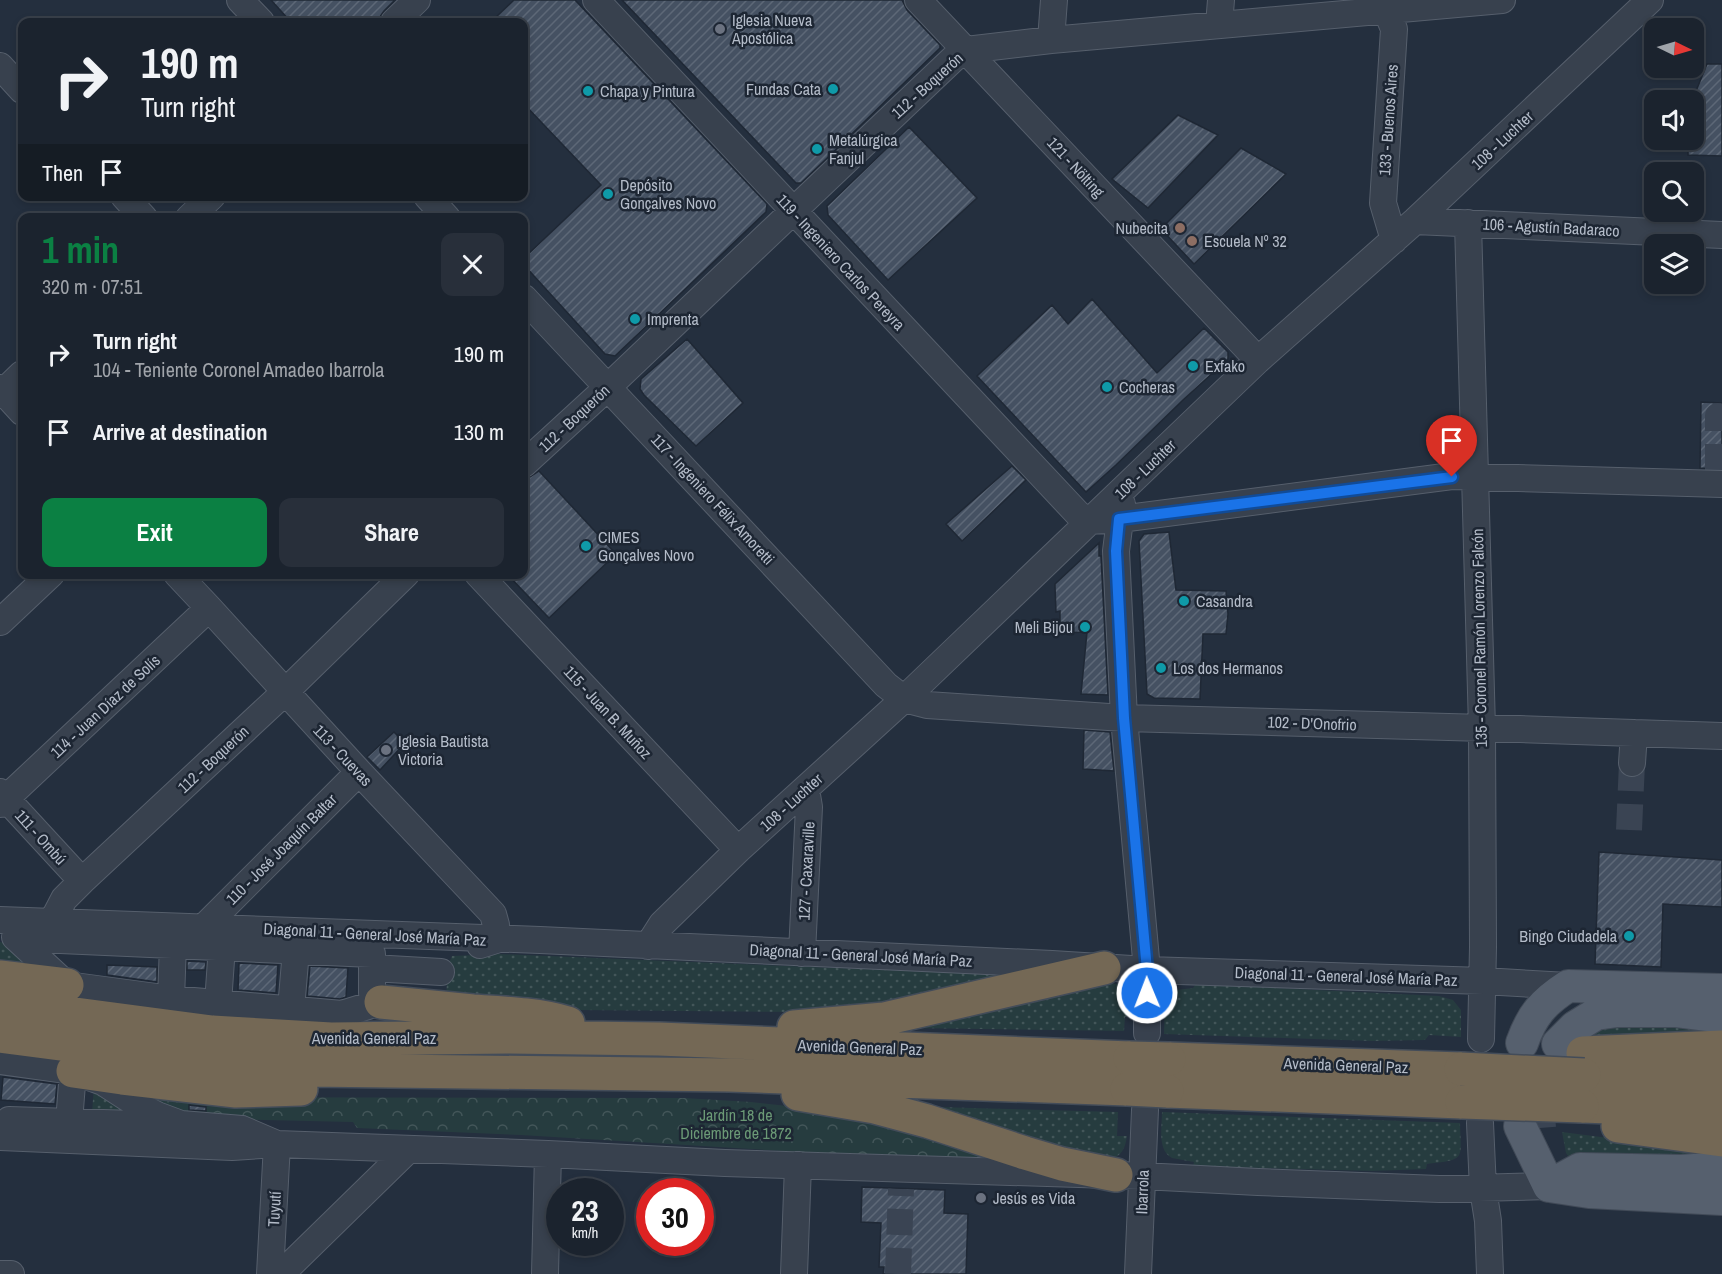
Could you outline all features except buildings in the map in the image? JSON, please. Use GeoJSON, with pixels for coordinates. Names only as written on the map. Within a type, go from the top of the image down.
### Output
{"type":"FeatureCollection","features":[{"type":"Feature","properties":{"kind":"highway"},"geometry":{"type":"LineString","coordinates":[[381,1002],[552,1018],[645,1040],[884,1019],[1104,968]]}},
{"type":"Feature","properties":{"kind":"highway"},"geometry":{"type":"LineString","coordinates":[[0,977],[67,985]]}},
{"type":"Feature","properties":{"kind":"highway","name":"Avenida General Paz"},"geometry":{"type":"LineString","coordinates":[[0,1004],[273,1037],[331,1040],[509,1037],[645,1040],[1143,1076],[1500,1117],[1578,1080],[1722,1111]]}},
{"type":"Feature","properties":{"kind":"highway","name":"Avenida General Paz"},"geometry":{"type":"LineString","coordinates":[[0,1036],[206,1064],[310,1070],[819,1077],[1143,1076],[1169,1059],[1460,1069],[1578,1080],[1722,1079]]}},
{"type":"Feature","properties":{"kind":"highway"},"geometry":{"type":"LineString","coordinates":[[1578,1080],[1722,1047]]}},
{"type":"Feature","properties":{"kind":"highway"},"geometry":{"type":"LineString","coordinates":[[73,1071],[236,1091],[309,1089],[476,1072]]}},
{"type":"Feature","properties":{"kind":"highway"},"geometry":{"type":"LineString","coordinates":[[633,1073],[812,1095],[874,1107],[927,1120],[1062,1164],[1129,1175]]}},
{"type":"Feature","properties":{"kind":"highway"},"geometry":{"type":"LineString","coordinates":[[1578,1080],[1722,1140]]}},
{"type":"Feature","properties":{"kind":"main road","name":"Diagonal 11 - General José María Paz"},"geometry":{"type":"LineString","coordinates":[[1569,986],[1722,990]]}},
{"type":"Feature","properties":{"kind":"main road"},"geometry":{"type":"LineString","coordinates":[[1522,1043],[1528,1025],[1539,1009],[1552,996],[1569,986]]}},
{"type":"Feature","properties":{"kind":"main road"},"geometry":{"type":"LineString","coordinates":[[1578,1080],[1575,1027],[1596,1014],[1617,1011],[1675,1011],[1722,1017]]}},
{"type":"Feature","properties":{"kind":"main road"},"geometry":{"type":"LineString","coordinates":[[1500,1117],[1549,1186],[1589,1192],[1722,1199]]}},
{"type":"Feature","properties":{"kind":"main road"},"geometry":{"type":"LineString","coordinates":[[1549,1186],[1580,1169],[1681,1171],[1722,1168]]}},
{"type":"Feature","properties":{"kind":"street"},"geometry":{"type":"LineString","coordinates":[[240,0],[257,18]]}},
{"type":"Feature","properties":{"kind":"street"},"geometry":{"type":"LineString","coordinates":[[398,18],[417,0]]}},
{"type":"Feature","properties":{"kind":"street","name":"119 - Ingeniero Carlos Pereyra"},"geometry":{"type":"LineString","coordinates":[[596,0],[1078,514],[1089,521]]}},
{"type":"Feature","properties":{"kind":"street","name":"121 - Nölting"},"geometry":{"type":"LineString","coordinates":[[918,0],[1258,360]]}},
{"type":"Feature","properties":{"kind":"street"},"geometry":{"type":"LineString","coordinates":[[1051,40],[1054,0]]}},
{"type":"Feature","properties":{"kind":"street"},"geometry":{"type":"LineString","coordinates":[[1219,25],[1221,0]]}},
{"type":"Feature","properties":{"kind":"street","name":"112 - Boquerón"},"geometry":{"type":"LineString","coordinates":[[528,460],[953,58],[966,50],[1219,25],[1384,5],[1502,0]]}},
{"type":"Feature","properties":{"kind":"street","name":"108 - Luchter"},"geometry":{"type":"LineString","coordinates":[[648,946],[662,924],[738,850],[904,699],[1258,360],[1415,221],[1650,0]]}},
{"type":"Feature","properties":{"kind":"street","name":"133 - Buenos Aires"},"geometry":{"type":"LineString","coordinates":[[1384,5],[1394,29],[1383,203],[1394,240]]}},
{"type":"Feature","properties":{"kind":"street"},"geometry":{"type":"LineString","coordinates":[[0,66],[18,86]]}},
{"type":"Feature","properties":{"kind":"street"},"geometry":{"type":"LineString","coordinates":[[129,201],[139,213]]}},
{"type":"Feature","properties":{"kind":"street"},"geometry":{"type":"LineString","coordinates":[[194,213],[207,201]]}},
{"type":"Feature","properties":{"kind":"street"},"geometry":{"type":"LineString","coordinates":[[431,201],[442,213]]}},
{"type":"Feature","properties":{"kind":"street","name":"106 - Agustín Badaraco"},"geometry":{"type":"LineString","coordinates":[[1415,221],[1722,235]]}},
{"type":"Feature","properties":{"kind":"street","name":"135 - Coronel Ramón Lorenzo Falcón"},"geometry":{"type":"LineString","coordinates":[[1468,223],[1482,729],[1483,981],[1481,1039]]}},
{"type":"Feature","properties":{"kind":"street","name":"117 - Ingeniero Félix Amoretti"},"geometry":{"type":"LineString","coordinates":[[528,302],[886,685],[904,699]]}},
{"type":"Feature","properties":{"kind":"street"},"geometry":{"type":"LineString","coordinates":[[18,377],[1,392],[18,408]]}},
{"type":"Feature","properties":{"kind":"street"},"geometry":{"type":"LineString","coordinates":[[1089,521],[1452,477],[1719,479]]}},
{"type":"Feature","properties":{"kind":"street","name":"Ibarrola"},"geometry":{"type":"LineString","coordinates":[[1124,489],[1116,551],[1124,718],[1147,970],[1143,1076],[1129,1175],[1138,1274]]}},
{"type":"Feature","properties":{"kind":"street"},"geometry":{"type":"LineString","coordinates":[[0,622],[46,579]]}},
{"type":"Feature","properties":{"kind":"street","name":"113 - Cuevas"},"geometry":{"type":"LineString","coordinates":[[182,579],[493,914],[496,940]]}},
{"type":"Feature","properties":{"kind":"street","name":"112 - Boquerón"},"geometry":{"type":"LineString","coordinates":[[52,922],[64,899],[82,881],[285,692],[401,579]]}},
{"type":"Feature","properties":{"kind":"street","name":"115 - Juan B. Muñoz"},"geometry":{"type":"LineString","coordinates":[[483,579],[738,850]]}},
{"type":"Feature","properties":{"kind":"street","name":"114 - Juan Díaz de Solís"},"geometry":{"type":"LineString","coordinates":[[2,798],[209,608]]}},
{"type":"Feature","properties":{"kind":"street","name":"102 - D'Onofrio"},"geometry":{"type":"LineString","coordinates":[[904,699],[927,705],[1124,718],[1722,736]]}},
{"type":"Feature","properties":{"kind":"street"},"geometry":{"type":"LineString","coordinates":[[1632,763],[1634,733]]}},
{"type":"Feature","properties":{"kind":"street","name":"110 - José Joaquín Baltar"},"geometry":{"type":"LineString","coordinates":[[204,927],[359,772]]}},
{"type":"Feature","properties":{"kind":"street","name":"127 - Caxaraville"},"geometry":{"type":"LineString","coordinates":[[802,953],[809,807],[806,789]]}},
{"type":"Feature","properties":{"kind":"street","name":"111 - Ombú"},"geometry":{"type":"LineString","coordinates":[[2,798],[82,881]]}},
{"type":"Feature","properties":{"kind":"street","name":"Diagonal 11 - General José María Paz"},"geometry":{"type":"LineString","coordinates":[[5,931],[52,922],[204,927],[1147,970],[1569,986]]}},
{"type":"Feature","properties":{"kind":"street"},"geometry":{"type":"LineString","coordinates":[[5,931],[67,985],[171,999],[342,1014],[381,1002],[372,993],[372,961]]}},
{"type":"Feature","properties":{"kind":"street"},"geometry":{"type":"LineString","coordinates":[[5,931],[173,944],[296,950],[441,972]]}},
{"type":"Feature","properties":{"kind":"street"},"geometry":{"type":"LineString","coordinates":[[372,961],[457,952],[496,940]]}},
{"type":"Feature","properties":{"kind":"street"},"geometry":{"type":"LineString","coordinates":[[171,999],[173,944]]}},
{"type":"Feature","properties":{"kind":"street"},"geometry":{"type":"LineString","coordinates":[[218,1003],[222,946]]}},
{"type":"Feature","properties":{"kind":"street"},"geometry":{"type":"LineString","coordinates":[[291,1009],[296,950]]}},
{"type":"Feature","properties":{"kind":"street"},"geometry":{"type":"LineString","coordinates":[[0,1062],[73,1071],[104,1082],[150,1112],[182,1124]]}},
{"type":"Feature","properties":{"kind":"street"},"geometry":{"type":"LineString","coordinates":[[69,1122],[73,1071]]}},
{"type":"Feature","properties":{"kind":"street"},"geometry":{"type":"LineString","coordinates":[[1490,1274],[1488,1221],[1483,1189],[1500,1117]]}},
{"type":"Feature","properties":{"kind":"street"},"geometry":{"type":"LineString","coordinates":[[0,1119],[182,1124],[242,1130],[277,1144]]}},
{"type":"Feature","properties":{"kind":"street"},"geometry":{"type":"LineString","coordinates":[[0,1137],[232,1147],[277,1144],[798,1165],[902,1179],[1129,1175],[1438,1189],[1549,1186]]}},
{"type":"Feature","properties":{"kind":"street","name":"Tuyutí"},"geometry":{"type":"LineString","coordinates":[[270,1274],[277,1144]]}},
{"type":"Feature","properties":{"kind":"street"},"geometry":{"type":"LineString","coordinates":[[281,1274],[409,1149]]}},
{"type":"Feature","properties":{"kind":"street"},"geometry":{"type":"LineString","coordinates":[[545,1274],[548,1154]]}},
{"type":"Feature","properties":{"kind":"street"},"geometry":{"type":"LineString","coordinates":[[794,1274],[798,1165]]}},
{"type":"Feature","properties":{"kind":"street"},"geometry":{"type":"LineString","coordinates":[[0,1274],[11,1274]]}},
{"type":"Feature","properties":{"kind":"green space"},"geometry":{"type":"Polygon","coordinates":[[[0,942],[6,943],[47,974],[0,969],[0,942]]]}},
{"type":"Feature","properties":{"kind":"green space"},"geometry":{"type":"Polygon","coordinates":[[[498,954],[1029,976],[979,991],[804,1012],[577,1010],[446,999],[448,965],[452,956],[498,954]]]}},
{"type":"Feature","properties":{"kind":"green space"},"geometry":{"type":"Polygon","coordinates":[[[1101,982],[1124,985],[1129,993],[1131,1015],[1125,1017],[1124,1031],[910,1028],[1101,982]]]}},
{"type":"Feature","properties":{"kind":"green space"},"geometry":{"type":"Polygon","coordinates":[[[1196,984],[1439,996],[1453,1000],[1461,1010],[1461,1037],[1429,1035],[1425,1040],[1372,1041],[1164,1034],[1167,995],[1176,990],[1193,988],[1196,984]]]}},
{"type":"Feature","properties":{"kind":"green space"},"geometry":{"type":"Polygon","coordinates":[[[1615,1024],[1716,1027],[1722,1039],[1581,1042],[1599,1029],[1615,1024]]]}},
{"type":"Feature","properties":{"kind":"green space"},"geometry":{"type":"Polygon","coordinates":[[[94,1086],[146,1115],[92,1113],[94,1086]]]}},
{"type":"Feature","properties":{"kind":"green space","name":"Jardín 18 de Diciembre de 1872"},"geometry":{"type":"Polygon","coordinates":[[[134,1097],[684,1098],[751,1102],[883,1119],[1029,1166],[521,1135],[357,1128],[353,1122],[182,1118],[134,1097]]]}},
{"type":"Feature","properties":{"kind":"green space"},"geometry":{"type":"Polygon","coordinates":[[[899,1106],[1118,1112],[1117,1136],[1127,1136],[1122,1151],[1110,1160],[899,1106]]]}},
{"type":"Feature","properties":{"kind":"green space"},"geometry":{"type":"Polygon","coordinates":[[[1162,1112],[1460,1123],[1461,1145],[1455,1159],[1427,1164],[1426,1169],[1372,1171],[1193,1166],[1194,1162],[1172,1158],[1164,1150],[1161,1138],[1162,1112]]]}},
{"type":"Feature","properties":{"kind":"green space"},"geometry":{"type":"Polygon","coordinates":[[[1562,1132],[1702,1150],[1722,1163],[1571,1160],[1566,1153],[1562,1132]]]}},
{"type":"Feature","properties":{"kind":"tunnel"},"geometry":{"type":"LineString","coordinates":[[1718,470],[1718,416],[1722,417]]}},
{"type":"Feature","properties":{"kind":"tunnel"},"geometry":{"type":"LineString","coordinates":[[1629,830],[1632,763]]}},
{"type":"Feature","properties":{"kind":"tunnel"},"geometry":{"type":"LineString","coordinates":[[1540,1128],[1542,1080]]}},
{"type":"Feature","properties":{"kind":"tunnel"},"geometry":{"type":"LineString","coordinates":[[898,1274],[901,1189]]}},
{"type":"Feature","properties":{"kind":"place","name":"Iglesia Nueva Apostólica"},"geometry":{"type":"Point","coordinates":[720,29]}},
{"type":"Feature","properties":{"kind":"place","name":"Fundas Cata"},"geometry":{"type":"Point","coordinates":[833,89]}},
{"type":"Feature","properties":{"kind":"place","name":"Chapa y Pintura"},"geometry":{"type":"Point","coordinates":[588,91]}},
{"type":"Feature","properties":{"kind":"place","name":"Metalúrgica Fanjul"},"geometry":{"type":"Point","coordinates":[817,149]}},
{"type":"Feature","properties":{"kind":"place","name":"Depósito Gonçalves Novo"},"geometry":{"type":"Point","coordinates":[608,194]}},
{"type":"Feature","properties":{"kind":"place","name":"Nubecita"},"geometry":{"type":"Point","coordinates":[1180,228]}},
{"type":"Feature","properties":{"kind":"place","name":"Escuela Nº 32"},"geometry":{"type":"Point","coordinates":[1192,241]}},
{"type":"Feature","properties":{"kind":"place","name":"Imprenta"},"geometry":{"type":"Point","coordinates":[635,319]}},
{"type":"Feature","properties":{"kind":"place","name":"Exfako"},"geometry":{"type":"Point","coordinates":[1193,366]}},
{"type":"Feature","properties":{"kind":"place","name":"Cocheras"},"geometry":{"type":"Point","coordinates":[1107,387]}},
{"type":"Feature","properties":{"kind":"place","name":"CIMES Gonçalves Novo"},"geometry":{"type":"Point","coordinates":[586,546]}},
{"type":"Feature","properties":{"kind":"place","name":"Casandra"},"geometry":{"type":"Point","coordinates":[1184,601]}},
{"type":"Feature","properties":{"kind":"place","name":"Meli Bijou"},"geometry":{"type":"Point","coordinates":[1085,627]}},
{"type":"Feature","properties":{"kind":"place","name":"Los dos Hermanos"},"geometry":{"type":"Point","coordinates":[1161,668]}},
{"type":"Feature","properties":{"kind":"place","name":"Iglesia Bautista Victoria"},"geometry":{"type":"Point","coordinates":[386,750]}},
{"type":"Feature","properties":{"kind":"place","name":"Bingo Ciudadela"},"geometry":{"type":"Point","coordinates":[1629,936]}},
{"type":"Feature","properties":{"kind":"place","name":"Jesús es Vida"},"geometry":{"type":"Point","coordinates":[981,1198]}},
{"type":"Feature","properties":{"kind":"route"},"geometry":{"type":"LineString","coordinates":[[1147,993],[1147,970],[1124,718],[1116,551],[1119,519],[1452,477]]}}]}
